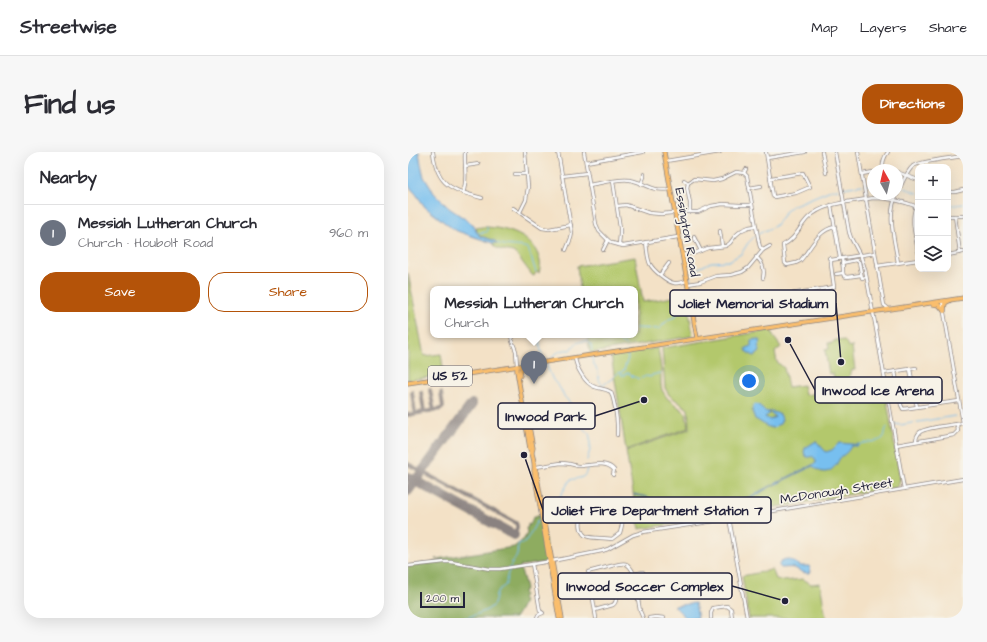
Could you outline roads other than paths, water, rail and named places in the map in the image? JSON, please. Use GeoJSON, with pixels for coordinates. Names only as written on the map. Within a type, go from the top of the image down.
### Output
{"type":"FeatureCollection","features":[{"type":"Feature","properties":{"kind":"main road","name":"Essington Road"},"geometry":{"type":"LineString","coordinates":[[664,152],[697,338]]}},
{"type":"Feature","properties":{"kind":"main road","name":"US 52"},"geometry":{"type":"LineString","coordinates":[[408,383],[963,298]]}},
{"type":"Feature","properties":{"kind":"main road"},"geometry":{"type":"LineString","coordinates":[[944,311],[945,303],[952,299]]}},
{"type":"Feature","properties":{"kind":"main road"},"geometry":{"type":"LineString","coordinates":[[930,303],[939,305],[944,311]]}},
{"type":"Feature","properties":{"kind":"main road"},"geometry":{"type":"LineString","coordinates":[[520,376],[521,369],[527,364]]}},
{"type":"Feature","properties":{"kind":"main road"},"geometry":{"type":"LineString","coordinates":[[517,366],[533,448],[532,452]]}},
{"type":"Feature","properties":{"kind":"main road"},"geometry":{"type":"LineString","coordinates":[[517,366],[560,618]]}},
{"type":"Feature","properties":{"kind":"street"},"geometry":{"type":"LineString","coordinates":[[433,152],[436,169],[439,175],[451,188],[482,198]]}},
{"type":"Feature","properties":{"kind":"street"},"geometry":{"type":"LineString","coordinates":[[463,193],[465,183],[465,152]]}},
{"type":"Feature","properties":{"kind":"street"},"geometry":{"type":"LineString","coordinates":[[520,212],[528,194],[528,174],[525,152]]}},
{"type":"Feature","properties":{"kind":"street"},"geometry":{"type":"LineString","coordinates":[[558,152],[572,233],[566,250]]}},
{"type":"Feature","properties":{"kind":"street"},"geometry":{"type":"LineString","coordinates":[[584,152],[596,224],[599,231],[608,240],[623,246],[678,237]]}},
{"type":"Feature","properties":{"kind":"street"},"geometry":{"type":"LineString","coordinates":[[586,162],[643,152]]}},
{"type":"Feature","properties":{"kind":"street"},"geometry":{"type":"LineString","coordinates":[[665,161],[720,152]]}},
{"type":"Feature","properties":{"kind":"street"},"geometry":{"type":"LineString","coordinates":[[766,152],[774,197],[796,193],[809,188],[810,186],[803,173],[771,178]]}},
{"type":"Feature","properties":{"kind":"street"},"geometry":{"type":"LineString","coordinates":[[767,158],[805,152]]}},
{"type":"Feature","properties":{"kind":"street"},"geometry":{"type":"LineString","coordinates":[[822,152],[826,173]]}},
{"type":"Feature","properties":{"kind":"street"},"geometry":{"type":"LineString","coordinates":[[835,152],[851,238],[864,264],[904,489]]}},
{"type":"Feature","properties":{"kind":"street"},"geometry":{"type":"LineString","coordinates":[[858,152],[876,252],[884,305],[882,310]]}},
{"type":"Feature","properties":{"kind":"street"},"geometry":{"type":"LineString","coordinates":[[883,164],[886,153]]}},
{"type":"Feature","properties":{"kind":"street"},"geometry":{"type":"LineString","coordinates":[[903,183],[911,168],[917,164],[963,156]]}},
{"type":"Feature","properties":{"kind":"street"},"geometry":{"type":"LineString","coordinates":[[465,166],[479,164]]}},
{"type":"Feature","properties":{"kind":"street"},"geometry":{"type":"LineString","coordinates":[[744,173],[746,169]]}},
{"type":"Feature","properties":{"kind":"street"},"geometry":{"type":"LineString","coordinates":[[690,212],[687,188],[688,183],[694,179],[713,181],[722,179],[736,172],[744,173],[747,176],[755,226],[762,250]]}},
{"type":"Feature","properties":{"kind":"street"},"geometry":{"type":"LineString","coordinates":[[562,176],[587,173]]}},
{"type":"Feature","properties":{"kind":"street"},"geometry":{"type":"LineString","coordinates":[[862,174],[867,173]]}},
{"type":"Feature","properties":{"kind":"street"},"geometry":{"type":"LineString","coordinates":[[515,174],[528,174]]}},
{"type":"Feature","properties":{"kind":"street"},"geometry":{"type":"LineString","coordinates":[[641,184],[644,174]]}},
{"type":"Feature","properties":{"kind":"street"},"geometry":{"type":"LineString","coordinates":[[903,174],[915,179]]}},
{"type":"Feature","properties":{"kind":"street"},"geometry":{"type":"LineString","coordinates":[[589,185],[625,179],[657,190],[670,189]]}},
{"type":"Feature","properties":{"kind":"street"},"geometry":{"type":"LineString","coordinates":[[684,180],[688,183]]}},
{"type":"Feature","properties":{"kind":"street"},"geometry":{"type":"LineString","coordinates":[[613,181],[620,228],[619,245]]}},
{"type":"Feature","properties":{"kind":"street"},"geometry":{"type":"LineString","coordinates":[[749,188],[761,186]]}},
{"type":"Feature","properties":{"kind":"street"},"geometry":{"type":"LineString","coordinates":[[951,192],[963,190]]}},
{"type":"Feature","properties":{"kind":"street"},"geometry":{"type":"LineString","coordinates":[[835,227],[823,232],[800,261],[787,265],[785,263],[783,245],[790,240],[813,213],[831,205],[866,200]]}},
{"type":"Feature","properties":{"kind":"street"},"geometry":{"type":"LineString","coordinates":[[898,263],[892,219],[894,200],[903,201],[915,206]]}},
{"type":"Feature","properties":{"kind":"street"},"geometry":{"type":"LineString","coordinates":[[617,206],[626,205],[655,214],[662,214],[698,212],[711,206],[723,204],[752,204]]}},
{"type":"Feature","properties":{"kind":"street"},"geometry":{"type":"LineString","coordinates":[[831,205],[843,269],[842,273]]}},
{"type":"Feature","properties":{"kind":"street"},"geometry":{"type":"LineString","coordinates":[[513,208],[542,228],[549,229],[570,225]]}},
{"type":"Feature","properties":{"kind":"street"},"geometry":{"type":"LineString","coordinates":[[915,210],[913,221],[915,233]]}},
{"type":"Feature","properties":{"kind":"street"},"geometry":{"type":"LineString","coordinates":[[951,216],[963,216]]}},
{"type":"Feature","properties":{"kind":"street"},"geometry":{"type":"LineString","coordinates":[[951,254],[962,252],[955,216]]}},
{"type":"Feature","properties":{"kind":"street"},"geometry":{"type":"LineString","coordinates":[[682,256],[708,248],[728,245],[742,230],[755,226]]}},
{"type":"Feature","properties":{"kind":"street"},"geometry":{"type":"LineString","coordinates":[[720,231],[722,246]]}},
{"type":"Feature","properties":{"kind":"street"},"geometry":{"type":"LineString","coordinates":[[694,237],[701,251]]}},
{"type":"Feature","properties":{"kind":"street"},"geometry":{"type":"LineString","coordinates":[[603,250],[608,240]]}},
{"type":"Feature","properties":{"kind":"street"},"geometry":{"type":"LineString","coordinates":[[646,242],[651,266],[656,272],[672,283],[700,282],[716,276],[737,274],[748,268],[762,250],[770,246]]}},
{"type":"Feature","properties":{"kind":"street"},"geometry":{"type":"LineString","coordinates":[[692,313],[714,306],[834,287],[830,259],[876,252]]}},
{"type":"Feature","properties":{"kind":"street"},"geometry":{"type":"LineString","coordinates":[[756,257],[762,262],[763,278]]}},
{"type":"Feature","properties":{"kind":"street"},"geometry":{"type":"LineString","coordinates":[[842,263],[856,260],[859,262],[861,275]]}},
{"type":"Feature","properties":{"kind":"street"},"geometry":{"type":"LineString","coordinates":[[878,266],[915,260]]}},
{"type":"Feature","properties":{"kind":"street"},"geometry":{"type":"LineString","coordinates":[[660,275],[669,263]]}},
{"type":"Feature","properties":{"kind":"street"},"geometry":{"type":"LineString","coordinates":[[842,273],[847,277],[861,275],[862,278],[866,277]]}},
{"type":"Feature","properties":{"kind":"street"},"geometry":{"type":"LineString","coordinates":[[836,274],[842,273]]}},
{"type":"Feature","properties":{"kind":"street"},"geometry":{"type":"LineString","coordinates":[[916,441],[917,435],[925,430],[963,423],[942,301]]}},
{"type":"Feature","properties":{"kind":"street"},"geometry":{"type":"LineString","coordinates":[[884,305],[889,309]]}},
{"type":"Feature","properties":{"kind":"street"},"geometry":{"type":"LineString","coordinates":[[512,338],[516,351],[517,366]]}},
{"type":"Feature","properties":{"kind":"street"},"geometry":{"type":"LineString","coordinates":[[575,357],[578,368],[585,380],[594,387],[605,389],[610,392],[618,428],[617,435]]}},
{"type":"Feature","properties":{"kind":"street"},"geometry":{"type":"LineString","coordinates":[[884,373],[916,368]]}},
{"type":"Feature","properties":{"kind":"street"},"geometry":{"type":"LineString","coordinates":[[910,369],[917,408]]}},
{"type":"Feature","properties":{"kind":"street"},"geometry":{"type":"LineString","coordinates":[[895,371],[902,408],[905,410],[959,401]]}},
{"type":"Feature","properties":{"kind":"street"},"geometry":{"type":"LineString","coordinates":[[896,445],[954,435],[958,431],[956,424]]}},
{"type":"Feature","properties":{"kind":"street"},"geometry":{"type":"LineString","coordinates":[[535,467],[562,463],[578,466],[604,465],[609,466],[614,470],[613,475]]}},
{"type":"Feature","properties":{"kind":"street","name":"McDonough Street"},"geometry":{"type":"LineString","coordinates":[[408,566],[431,562],[445,562],[490,569],[510,568],[551,562],[608,549],[633,535],[643,532],[963,479]]}},
{"type":"Feature","properties":{"kind":"street"},"geometry":{"type":"LineString","coordinates":[[612,498],[620,503],[622,515],[621,532],[612,538],[592,538],[583,534],[580,521],[582,513],[587,505],[594,502],[604,503],[612,498]]}},
{"type":"Feature","properties":{"kind":"street"},"geometry":{"type":"LineString","coordinates":[[729,518],[746,618]]}},
{"type":"Feature","properties":{"kind":"street"},"geometry":{"type":"LineString","coordinates":[[612,538],[614,545]]}},
{"type":"Feature","properties":{"kind":"street"},"geometry":{"type":"LineString","coordinates":[[588,572],[624,563],[630,566],[634,574],[640,611],[643,618]]}},
{"type":"Feature","properties":{"kind":"street"},"geometry":{"type":"LineString","coordinates":[[532,564],[540,611],[543,613],[538,615],[537,618]]}},
{"type":"Feature","properties":{"kind":"street"},"geometry":{"type":"LineString","coordinates":[[634,574],[643,572]]}},
{"type":"Feature","properties":{"kind":"street"},"geometry":{"type":"LineString","coordinates":[[595,610],[613,605],[616,602],[614,592],[610,590],[594,596],[593,599],[596,618]]}},
{"type":"Feature","properties":{"kind":"street"},"geometry":{"type":"LineString","coordinates":[[712,618],[711,613],[713,608],[727,606],[731,610],[732,618]]}},
{"type":"Feature","properties":{"kind":"street"},"geometry":{"type":"LineString","coordinates":[[649,618],[664,618]]}},
{"type":"Feature","properties":{"kind":"water"},"geometry":{"type":"Polygon","coordinates":[[[408,152],[419,152],[424,177],[434,193],[449,208],[474,225],[480,236],[497,243],[492,243],[457,231],[425,207],[408,185],[408,152]]]}},
{"type":"Feature","properties":{"kind":"water"},"geometry":{"type":"Polygon","coordinates":[[[758,339],[761,341],[758,347],[760,351],[754,356],[745,349],[751,346],[751,340],[758,339]]]}},
{"type":"Feature","properties":{"kind":"water"},"geometry":{"type":"Polygon","coordinates":[[[755,404],[759,405],[764,411],[769,412],[769,414],[765,417],[770,420],[775,417],[770,411],[780,414],[782,419],[780,424],[774,428],[771,428],[755,419],[752,411],[755,404]]]}},
{"type":"Feature","properties":{"kind":"water"},"geometry":{"type":"Polygon","coordinates":[[[816,441],[826,452],[832,450],[839,443],[859,444],[858,446],[851,446],[836,465],[827,472],[818,470],[813,466],[782,482],[773,485],[743,502],[715,515],[709,514],[702,519],[686,520],[663,507],[660,501],[679,515],[683,515],[687,518],[705,516],[709,513],[716,513],[728,505],[750,497],[764,489],[775,484],[776,482],[782,481],[816,463],[813,456],[807,457],[804,452],[805,448],[816,441]]]}},
{"type":"Feature","properties":{"kind":"water"},"geometry":{"type":"Polygon","coordinates":[[[634,494],[647,497],[657,501],[634,494]]]}},
{"type":"Feature","properties":{"kind":"water"},"geometry":{"type":"Polygon","coordinates":[[[786,559],[801,566],[809,566],[811,571],[810,573],[792,568],[781,568],[779,566],[780,563],[786,559]]]}},
{"type":"Feature","properties":{"kind":"water"},"geometry":{"type":"Polygon","coordinates":[[[695,603],[698,618],[686,618],[674,606],[695,603]]]}},
{"type":"Feature","properties":{"kind":"waterway"},"geometry":{"type":"LineString","coordinates":[[843,188],[862,185]]}},
{"type":"Feature","properties":{"kind":"waterway"},"geometry":{"type":"LineString","coordinates":[[903,187],[915,192]]}},
{"type":"Feature","properties":{"kind":"waterway"},"geometry":{"type":"LineString","coordinates":[[758,234],[775,226],[786,211],[792,206],[831,190],[839,189]]}},
{"type":"Feature","properties":{"kind":"waterway"},"geometry":{"type":"LineString","coordinates":[[951,205],[963,204]]}},
{"type":"Feature","properties":{"kind":"waterway"},"geometry":{"type":"LineString","coordinates":[[477,233],[487,232],[487,227]]}},
{"type":"Feature","properties":{"kind":"waterway"},"geometry":{"type":"LineString","coordinates":[[691,282],[689,275],[691,272],[711,262],[729,261],[741,254],[748,243],[755,236]]}},
{"type":"Feature","properties":{"kind":"waterway"},"geometry":{"type":"LineString","coordinates":[[497,243],[528,248],[536,272]]}},
{"type":"Feature","properties":{"kind":"waterway"},"geometry":{"type":"LineString","coordinates":[[638,328],[659,329],[669,319],[675,317],[683,310],[690,308]]}},
{"type":"Feature","properties":{"kind":"waterway"},"geometry":{"type":"LineString","coordinates":[[540,338],[543,358]]}},
{"type":"Feature","properties":{"kind":"waterway"},"geometry":{"type":"LineString","coordinates":[[620,338],[619,341],[626,346]]}},
{"type":"Feature","properties":{"kind":"waterway"},"geometry":{"type":"LineString","coordinates":[[551,358],[560,351],[570,350],[577,343],[583,341],[586,341],[591,345],[592,351]]}},
{"type":"Feature","properties":{"kind":"waterway"},"geometry":{"type":"LineString","coordinates":[[592,357],[599,381],[603,385],[624,370],[628,358],[626,352]]}},
{"type":"Feature","properties":{"kind":"waterway"},"geometry":{"type":"LineString","coordinates":[[546,364],[553,380],[571,404],[580,420],[582,427],[589,434],[590,450],[587,460]]}},
{"type":"Feature","properties":{"kind":"waterway"},"geometry":{"type":"LineString","coordinates":[[621,373],[621,375],[629,373],[633,377],[639,379],[646,376],[651,377],[652,375],[660,373]]}},
{"type":"Feature","properties":{"kind":"waterway"},"geometry":{"type":"LineString","coordinates":[[895,424],[900,425],[955,416]]}},
{"type":"Feature","properties":{"kind":"waterway"},"geometry":{"type":"LineString","coordinates":[[858,445],[881,440],[884,437],[887,427]]}},
{"type":"Feature","properties":{"kind":"waterway"},"geometry":{"type":"LineString","coordinates":[[545,512],[552,503],[556,503],[570,480],[584,476],[587,467]]}},
{"type":"Feature","properties":{"kind":"waterway"},"geometry":{"type":"LineString","coordinates":[[464,618],[476,615],[492,607],[497,592],[506,584],[506,579],[510,568],[517,555],[519,543],[524,543],[540,518]]}},
{"type":"Feature","properties":{"kind":"place","name":"Inwood Ice Arena"},"geometry":{"type":"Point","coordinates":[788,340]}},
{"type":"Feature","properties":{"kind":"place","name":"Joliet Memorial Stadium"},"geometry":{"type":"Point","coordinates":[841,362]}},
{"type":"Feature","properties":{"kind":"place","name":"Messiah Lutheran Church"},"geometry":{"type":"Point","coordinates":[534,384]}},
{"type":"Feature","properties":{"kind":"place","name":"Inwood Park"},"geometry":{"type":"Point","coordinates":[644,400]}},
{"type":"Feature","properties":{"kind":"place","name":"Joliet Fire Department Station 7"},"geometry":{"type":"Point","coordinates":[524,455]}},
{"type":"Feature","properties":{"kind":"place","name":"Inwood Soccer Complex"},"geometry":{"type":"Point","coordinates":[785,601]}}]}
